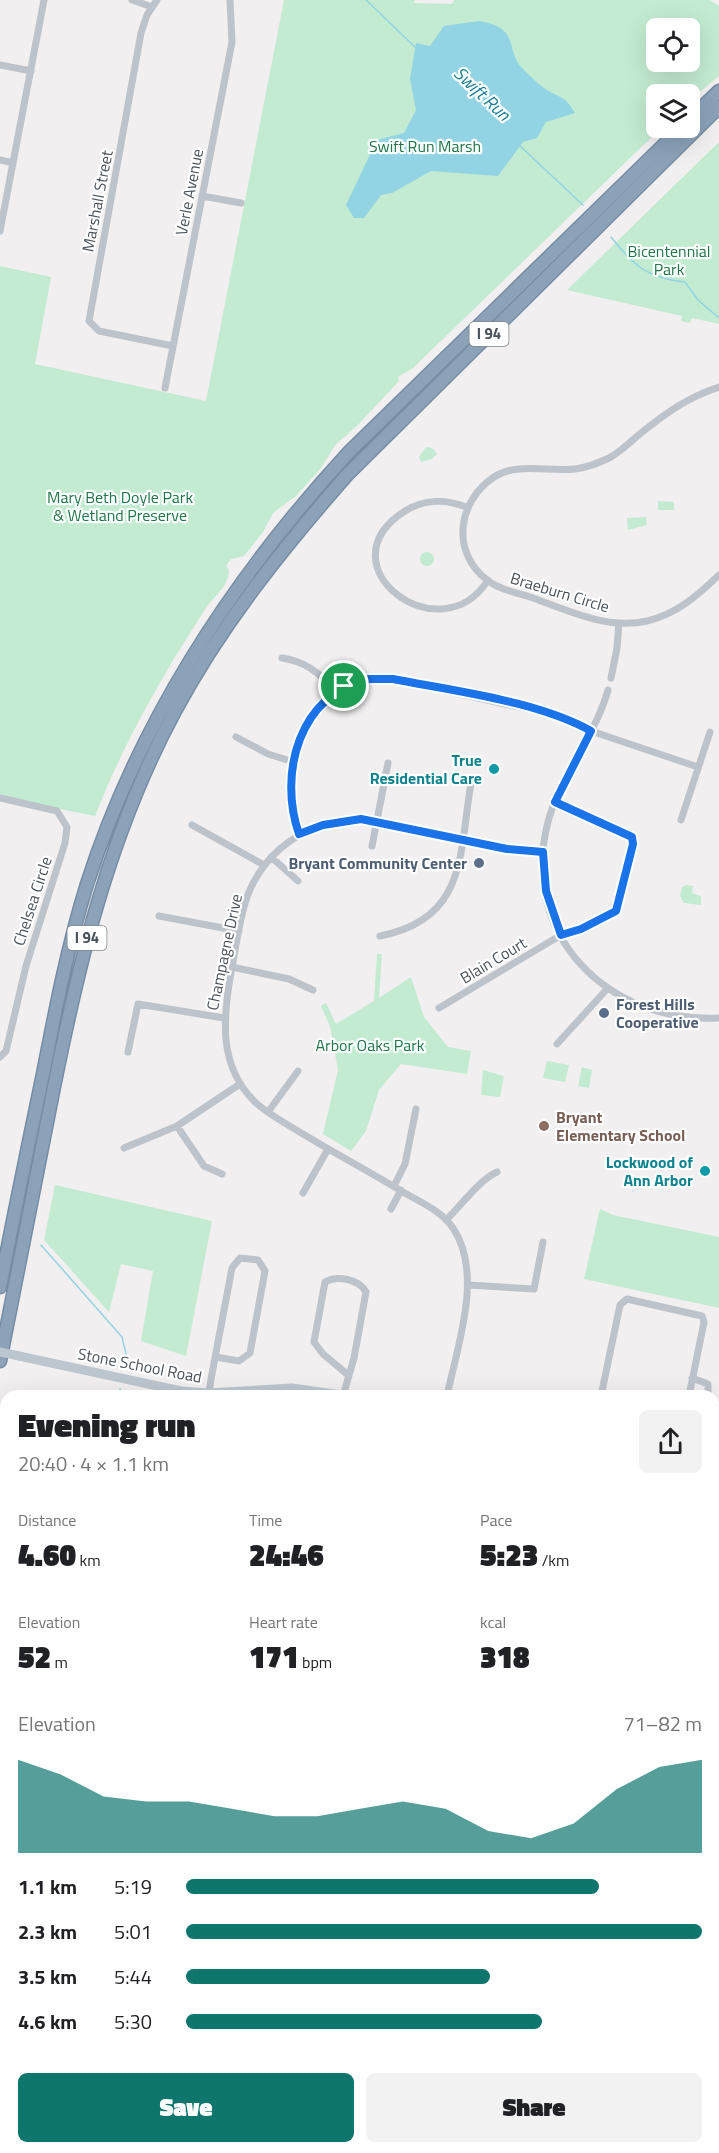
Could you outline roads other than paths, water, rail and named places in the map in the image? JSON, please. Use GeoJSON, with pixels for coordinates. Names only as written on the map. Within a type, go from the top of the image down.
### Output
{"type":"FeatureCollection","features":[{"type":"Feature","properties":{"kind":"highway"},"geometry":{"type":"LineString","coordinates":[[700,109],[719,91]]}},
{"type":"Feature","properties":{"kind":"highway","name":"I 94"},"geometry":{"type":"LineString","coordinates":[[0,1360],[79,965],[115,846],[175,711],[216,641],[243,602],[291,539],[347,476],[719,107]]}},
{"type":"Feature","properties":{"kind":"highway","name":"I 94"},"geometry":{"type":"LineString","coordinates":[[0,1287],[66,957],[87,884],[124,788],[177,679],[243,578],[309,495],[349,452],[562,241],[670,138]]}},
{"type":"Feature","properties":{"kind":"main road","name":"Stone School Road"},"geometry":{"type":"LineString","coordinates":[[0,1352],[178,1390]]}},
{"type":"Feature","properties":{"kind":"main road","name":"Stone School Road"},"geometry":{"type":"LineString","coordinates":[[264,1390],[292,1388],[306,1390]]}},
{"type":"Feature","properties":{"kind":"street"},"geometry":{"type":"LineString","coordinates":[[0,231],[44,0]]}},
{"type":"Feature","properties":{"kind":"street"},"geometry":{"type":"LineString","coordinates":[[132,0],[152,7]]}},
{"type":"Feature","properties":{"kind":"street","name":"Marshall Street"},"geometry":{"type":"LineString","coordinates":[[157,0],[141,33],[89,321],[99,331],[173,346]]}},
{"type":"Feature","properties":{"kind":"street","name":"Verle Avenue"},"geometry":{"type":"LineString","coordinates":[[165,388],[232,42],[230,0]]}},
{"type":"Feature","properties":{"kind":"street"},"geometry":{"type":"LineString","coordinates":[[0,65],[31,71]]}},
{"type":"Feature","properties":{"kind":"street"},"geometry":{"type":"LineString","coordinates":[[0,160],[13,164]]}},
{"type":"Feature","properties":{"kind":"street"},"geometry":{"type":"LineString","coordinates":[[202,196],[241,203]]}},
{"type":"Feature","properties":{"kind":"street"},"geometry":{"type":"LineString","coordinates":[[466,507],[484,484],[501,473],[522,469],[575,469],[611,457],[674,408],[692,397],[719,387]]}},
{"type":"Feature","properties":{"kind":"street","name":"Braeburn Circle"},"geometry":{"type":"LineString","coordinates":[[488,580],[478,594],[466,602],[440,610],[421,607],[400,597],[386,585],[378,572],[375,558],[378,540],[402,513],[426,502],[453,503],[466,507],[462,528],[464,548],[477,571],[488,580],[505,589],[580,615],[619,623],[647,621],[679,608],[696,597],[719,575]]}},
{"type":"Feature","properties":{"kind":"street"},"geometry":{"type":"LineString","coordinates":[[611,678],[619,623]]}},
{"type":"Feature","properties":{"kind":"street"},"geometry":{"type":"LineString","coordinates":[[282,658],[307,666],[328,682],[334,691]]}},
{"type":"Feature","properties":{"kind":"street"},"geometry":{"type":"LineString","coordinates":[[299,834],[291,809],[289,793],[294,762],[306,723],[334,691],[357,681],[393,679],[538,710],[699,768]]}},
{"type":"Feature","properties":{"kind":"street"},"geometry":{"type":"LineString","coordinates":[[608,690],[548,821],[543,852],[546,891],[561,935],[583,968],[607,989],[631,1004],[655,1012],[692,1019],[719,1018]]}},
{"type":"Feature","properties":{"kind":"street"},"geometry":{"type":"LineString","coordinates":[[681,820],[710,732]]}},
{"type":"Feature","properties":{"kind":"street"},"geometry":{"type":"LineString","coordinates":[[236,737],[268,754],[294,762]]}},
{"type":"Feature","properties":{"kind":"street"},"geometry":{"type":"LineString","coordinates":[[372,846],[388,763]]}},
{"type":"Feature","properties":{"kind":"street"},"geometry":{"type":"LineString","coordinates":[[380,936],[405,930],[438,907],[454,880],[464,840],[471,783]]}},
{"type":"Feature","properties":{"kind":"street","name":"Chelsea Circle"},"geometry":{"type":"LineString","coordinates":[[0,798],[57,812],[65,821],[67,836],[41,914],[6,1051],[0,1057]]}},
{"type":"Feature","properties":{"kind":"street","name":"Blain Court"},"geometry":{"type":"LineString","coordinates":[[439,1008],[561,935],[581,929],[618,909],[633,840],[627,833],[555,802]]}},
{"type":"Feature","properties":{"kind":"street","name":"Champagne Drive"},"geometry":{"type":"LineString","coordinates":[[448,1390],[468,1285],[465,1251],[446,1220],[397,1188],[268,1112],[240,1084],[227,1053],[224,1018],[232,967],[248,896],[264,865],[299,834],[336,822],[375,821],[507,849],[543,852]]}},
{"type":"Feature","properties":{"kind":"street"},"geometry":{"type":"LineString","coordinates":[[192,825],[264,865]]}},
{"type":"Feature","properties":{"kind":"street"},"geometry":{"type":"LineString","coordinates":[[271,857],[298,881]]}},
{"type":"Feature","properties":{"kind":"street"},"geometry":{"type":"LineString","coordinates":[[159,916],[239,931]]}},
{"type":"Feature","properties":{"kind":"street"},"geometry":{"type":"LineString","coordinates":[[232,967],[289,979],[313,990]]}},
{"type":"Feature","properties":{"kind":"street"},"geometry":{"type":"LineString","coordinates":[[557,1044],[607,989]]}},
{"type":"Feature","properties":{"kind":"street"},"geometry":{"type":"LineString","coordinates":[[128,1052],[138,1004],[224,1018]]}},
{"type":"Feature","properties":{"kind":"street"},"geometry":{"type":"LineString","coordinates":[[268,1112],[298,1071]]}},
{"type":"Feature","properties":{"kind":"street"},"geometry":{"type":"LineString","coordinates":[[124,1148],[177,1126],[240,1084]]}},
{"type":"Feature","properties":{"kind":"street"},"geometry":{"type":"LineString","coordinates":[[391,1209],[405,1164],[416,1109]]}},
{"type":"Feature","properties":{"kind":"street"},"geometry":{"type":"LineString","coordinates":[[177,1126],[204,1166],[222,1174]]}},
{"type":"Feature","properties":{"kind":"street"},"geometry":{"type":"LineString","coordinates":[[303,1193],[328,1149]]}},
{"type":"Feature","properties":{"kind":"street"},"geometry":{"type":"LineString","coordinates":[[446,1220],[468,1199],[486,1177],[497,1172]]}},
{"type":"Feature","properties":{"kind":"street"},"geometry":{"type":"LineString","coordinates":[[468,1285],[534,1288],[543,1242]]}},
{"type":"Feature","properties":{"kind":"street"},"geometry":{"type":"LineString","coordinates":[[210,1390],[216,1357],[234,1263],[240,1258],[258,1260],[265,1271],[250,1353],[239,1361],[216,1357]]}},
{"type":"Feature","properties":{"kind":"street"},"geometry":{"type":"LineString","coordinates":[[346,1390],[347,1374],[354,1358],[366,1292],[359,1284],[331,1279],[325,1282],[314,1342],[323,1354],[347,1374]]}},
{"type":"Feature","properties":{"kind":"street"},"geometry":{"type":"LineString","coordinates":[[602,1390],[620,1305],[627,1299],[702,1316],[704,1322],[689,1390]]}},
{"type":"Feature","properties":{"kind":"street"},"geometry":{"type":"LineString","coordinates":[[692,1378],[708,1384],[708,1390]]}},
{"type":"Feature","properties":{"kind":"water"},"geometry":{"type":"Polygon","coordinates":[[[479,21],[492,24],[507,34],[517,62],[523,69],[544,88],[566,101],[575,113],[546,122],[537,138],[523,142],[498,176],[431,171],[392,193],[381,195],[364,218],[354,218],[346,205],[377,140],[404,133],[416,110],[410,79],[416,43],[430,46],[444,26],[479,21]]]}},
{"type":"Feature","properties":{"kind":"waterway","name":"Swift Run"},"geometry":{"type":"LineString","coordinates":[[366,0],[416,48]]}},
{"type":"Feature","properties":{"kind":"waterway","name":"Swift Run"},"geometry":{"type":"LineString","coordinates":[[520,146],[583,205]]}},
{"type":"Feature","properties":{"kind":"waterway","name":"Swift Run"},"geometry":{"type":"LineString","coordinates":[[611,237],[642,269],[651,274],[685,282],[698,300],[719,318]]}},
{"type":"Feature","properties":{"kind":"waterway"},"geometry":{"type":"LineString","coordinates":[[41,1245],[122,1337],[126,1354],[125,1368]]}},
{"type":"Feature","properties":{"kind":"place","name":"True Residential Care"},"geometry":{"type":"Point","coordinates":[494,769]}},
{"type":"Feature","properties":{"kind":"place","name":"Bryant Community Center"},"geometry":{"type":"Point","coordinates":[479,863]}},
{"type":"Feature","properties":{"kind":"place","name":"Forest Hills Cooperative"},"geometry":{"type":"Point","coordinates":[604,1013]}},
{"type":"Feature","properties":{"kind":"place","name":"Bryant Elementary School"},"geometry":{"type":"Point","coordinates":[544,1126]}},
{"type":"Feature","properties":{"kind":"place","name":"Lockwood of Ann Arbor"},"geometry":{"type":"Point","coordinates":[705,1171]}},
{"type":"Feature","properties":{"kind":"park label","name":"Swift Run Marsh"},"geometry":{"type":"Point","coordinates":[425,146]}},
{"type":"Feature","properties":{"kind":"park label","name":"Bicentennial Park"},"geometry":{"type":"Point","coordinates":[669,260]}},
{"type":"Feature","properties":{"kind":"park label","name":"Mary Beth Doyle Park & Wetland Preserve"},"geometry":{"type":"Point","coordinates":[120,506]}},
{"type":"Feature","properties":{"kind":"park label","name":"Arbor Oaks Park"},"geometry":{"type":"Point","coordinates":[370,1045]}}]}
